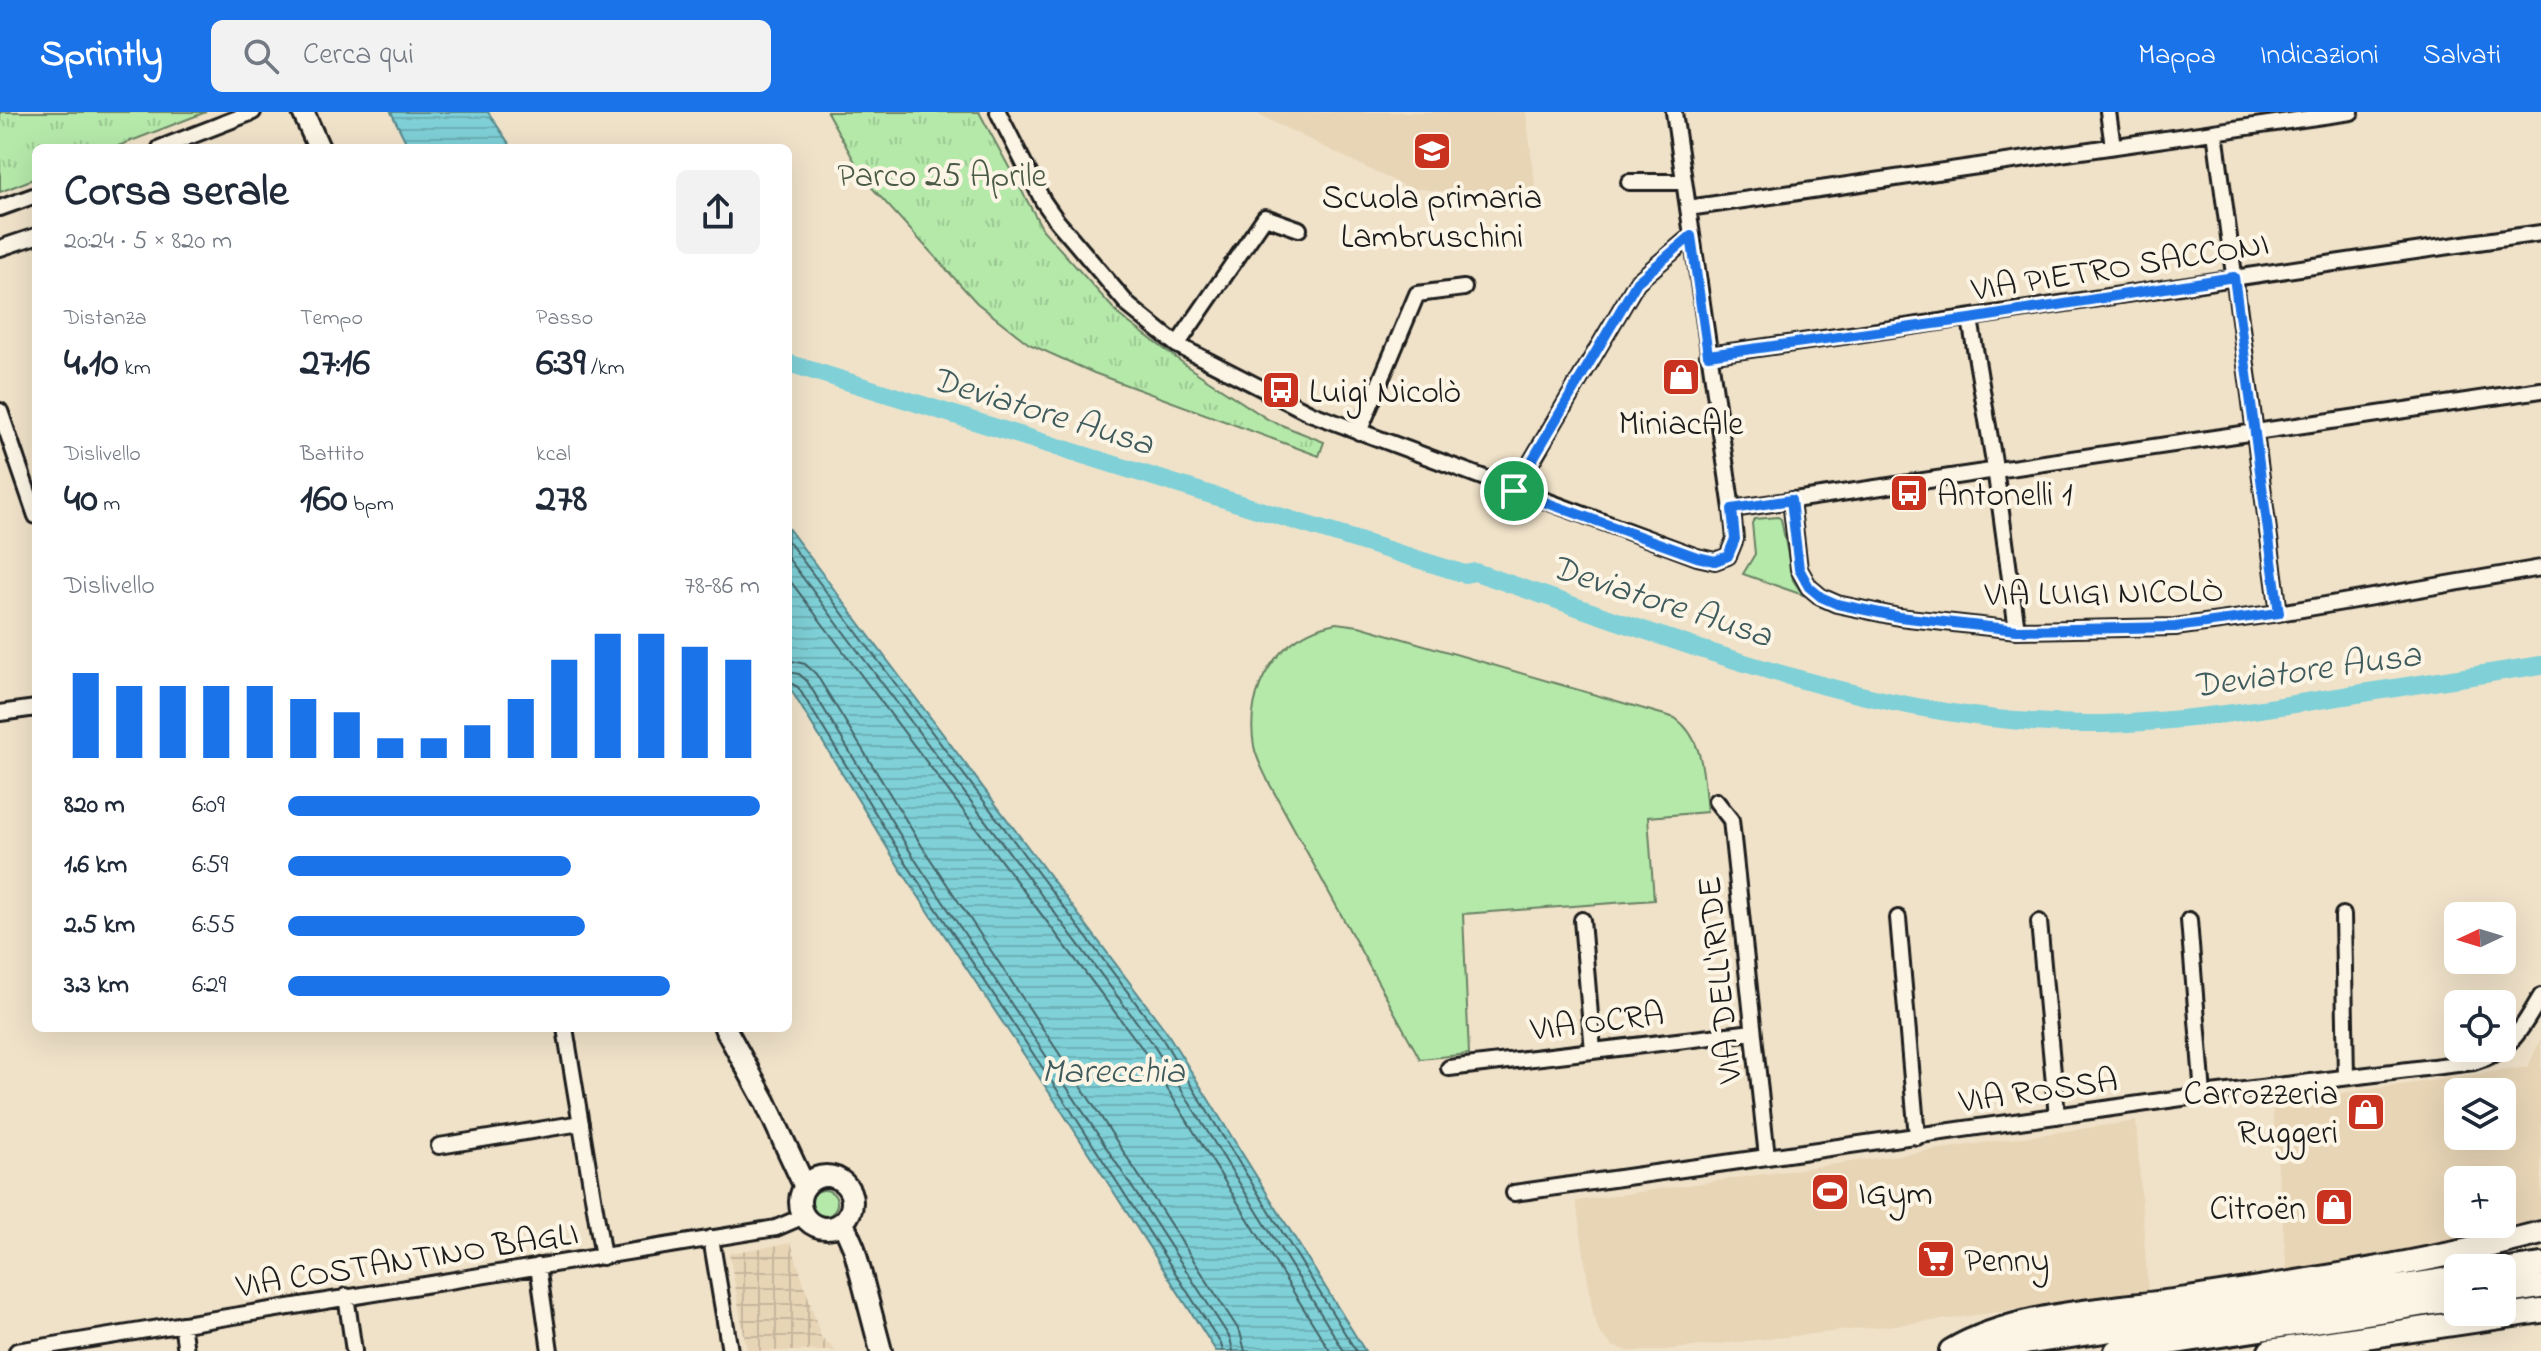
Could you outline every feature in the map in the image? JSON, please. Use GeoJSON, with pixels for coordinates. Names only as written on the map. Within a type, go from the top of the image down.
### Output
{"type":"FeatureCollection","features":[{"type":"Feature","properties":{"kind":"main road"},"geometry":{"type":"LineString","coordinates":[[1951,1351],[1975,1337],[2015,1324],[2461,1254],[2541,1233]]}},
{"type":"Feature","properties":{"kind":"main road"},"geometry":{"type":"LineString","coordinates":[[2516,1269],[2541,1265]]}},
{"type":"Feature","properties":{"kind":"main road"},"geometry":{"type":"LineString","coordinates":[[2116,1351],[2444,1281]]}},
{"type":"Feature","properties":{"kind":"main road"},"geometry":{"type":"LineString","coordinates":[[2516,1291],[2541,1287]]}},
{"type":"Feature","properties":{"kind":"main road"},"geometry":{"type":"LineString","coordinates":[[1971,1351],[2301,1313],[2444,1300]]}},
{"type":"Feature","properties":{"kind":"main road"},"geometry":{"type":"LineString","coordinates":[[2270,1351],[2541,1311]]}},
{"type":"Feature","properties":{"kind":"main road"},"geometry":{"type":"LineString","coordinates":[[2438,1326],[2541,1319]]}},
{"type":"Feature","properties":{"kind":"street"},"geometry":{"type":"LineString","coordinates":[[170,144],[253,112]]}},
{"type":"Feature","properties":{"kind":"street"},"geometry":{"type":"LineString","coordinates":[[303,112],[317,144]]}},
{"type":"Feature","properties":{"kind":"street"},"geometry":{"type":"LineString","coordinates":[[998,112],[1043,201],[1057,221],[1129,306],[1177,345],[1283,400],[1359,432],[1514,491],[1715,561],[1728,556],[1735,539],[1674,112]]}},
{"type":"Feature","properties":{"kind":"street"},"geometry":{"type":"LineString","coordinates":[[2108,112],[2113,146]]}},
{"type":"Feature","properties":{"kind":"street"},"geometry":{"type":"LineString","coordinates":[[1688,208],[2351,112]]}},
{"type":"Feature","properties":{"kind":"street"},"geometry":{"type":"LineString","coordinates":[[2215,132],[2279,613]]}},
{"type":"Feature","properties":{"kind":"street"},"geometry":{"type":"LineString","coordinates":[[1629,182],[1684,182]]}},
{"type":"Feature","properties":{"kind":"street"},"geometry":{"type":"LineString","coordinates":[[0,208],[32,196]]}},
{"type":"Feature","properties":{"kind":"street"},"geometry":{"type":"LineString","coordinates":[[1177,345],[1265,217],[1299,229]]}},
{"type":"Feature","properties":{"kind":"street","name":"VIA PIETRO SACCONI"},"geometry":{"type":"LineString","coordinates":[[1708,355],[2541,233]]}},
{"type":"Feature","properties":{"kind":"street"},"geometry":{"type":"LineString","coordinates":[[1514,491],[1637,282],[1691,236]]}},
{"type":"Feature","properties":{"kind":"street"},"geometry":{"type":"LineString","coordinates":[[0,248],[32,237]]}},
{"type":"Feature","properties":{"kind":"street"},"geometry":{"type":"LineString","coordinates":[[1359,432],[1417,294],[1464,288]]}},
{"type":"Feature","properties":{"kind":"street"},"geometry":{"type":"LineString","coordinates":[[1970,319],[1995,468],[2017,630]]}},
{"type":"Feature","properties":{"kind":"street"},"geometry":{"type":"LineString","coordinates":[[1732,509],[2541,390]]}},
{"type":"Feature","properties":{"kind":"street"},"geometry":{"type":"LineString","coordinates":[[0,411],[32,504]]}},
{"type":"Feature","properties":{"kind":"street","name":"VIA LUIGI NICOLÒ"},"geometry":{"type":"LineString","coordinates":[[1791,500],[1799,569],[1809,587],[1821,597],[1837,604],[1899,617],[2017,630],[2175,627],[2279,613],[2541,568]]}},
{"type":"Feature","properties":{"kind":"street"},"geometry":{"type":"LineString","coordinates":[[0,713],[32,709]]}},
{"type":"Feature","properties":{"kind":"street","name":"VIA DELL'IRIDE"},"geometry":{"type":"LineString","coordinates":[[1716,801],[1731,820],[1767,1157]]}},
{"type":"Feature","properties":{"kind":"street"},"geometry":{"type":"LineString","coordinates":[[2343,915],[2346,1077]]}},
{"type":"Feature","properties":{"kind":"street"},"geometry":{"type":"LineString","coordinates":[[1898,918],[1917,1137]]}},
{"type":"Feature","properties":{"kind":"street"},"geometry":{"type":"LineString","coordinates":[[1582,920],[1593,1051]]}},
{"type":"Feature","properties":{"kind":"street"},"geometry":{"type":"LineString","coordinates":[[2189,920],[2203,1095]]}},
{"type":"Feature","properties":{"kind":"street"},"geometry":{"type":"LineString","coordinates":[[2039,922],[2057,1116]]}},
{"type":"Feature","properties":{"kind":"street","name":"VIA ROSSA"},"geometry":{"type":"LineString","coordinates":[[1514,1193],[2203,1095],[2474,1062],[2492,1057],[2519,1033],[2541,996]]}},
{"type":"Feature","properties":{"kind":"street"},"geometry":{"type":"LineString","coordinates":[[566,1032],[603,1257]]}},
{"type":"Feature","properties":{"kind":"street"},"geometry":{"type":"LineString","coordinates":[[727,1032],[765,1101],[805,1187]]}},
{"type":"Feature","properties":{"kind":"street","name":"VIA OCRA"},"geometry":{"type":"LineString","coordinates":[[1449,1068],[1753,1032]]}},
{"type":"Feature","properties":{"kind":"street"},"geometry":{"type":"LineString","coordinates":[[439,1146],[581,1123]]}},
{"type":"Feature","properties":{"kind":"street"},"geometry":{"type":"LineString","coordinates":[[826,1176],[834,1177],[848,1186],[852,1210],[843,1223],[829,1229],[822,1228],[804,1216],[800,1201],[805,1187],[818,1177],[826,1176]]}},
{"type":"Feature","properties":{"kind":"street","name":"VIA COSTANTINO BAGLI"},"geometry":{"type":"LineString","coordinates":[[17,1351],[776,1228],[804,1216]]}},
{"type":"Feature","properties":{"kind":"street"},"geometry":{"type":"LineString","coordinates":[[843,1223],[854,1248],[881,1351]]}},
{"type":"Feature","properties":{"kind":"street"},"geometry":{"type":"LineString","coordinates":[[711,1238],[730,1351]]}},
{"type":"Feature","properties":{"kind":"street"},"geometry":{"type":"LineString","coordinates":[[538,1266],[550,1351]]}},
{"type":"Feature","properties":{"kind":"street"},"geometry":{"type":"LineString","coordinates":[[346,1296],[354,1351]]}},
{"type":"Feature","properties":{"kind":"street"},"geometry":{"type":"LineString","coordinates":[[182,1324],[186,1351]]}},
{"type":"Feature","properties":{"kind":"shaded area","name":"Scuola primaria Lambruschini"},"geometry":{"type":"Polygon","coordinates":[[[1258,112],[1526,112],[1537,200],[1408,188],[1258,112]]]}},
{"type":"Feature","properties":{"kind":"shaded area"},"geometry":{"type":"Polygon","coordinates":[[[2541,1038],[2541,1218],[2516,1225],[2516,1166],[2444,1166],[2444,1238],[2469,1238],[2426,1250],[2287,1271],[2272,1103],[2444,1079],[2444,1150],[2516,1150],[2516,1078],[2450,1078],[2528,1067],[2541,1038]]]}},
{"type":"Feature","properties":{"kind":"shaded area"},"geometry":{"type":"Polygon","coordinates":[[[2136,1121],[2148,1291],[1941,1320],[1657,1351],[1628,1351],[1612,1346],[1599,1332],[1593,1314],[1576,1201],[2136,1121]]]}},
{"type":"Feature","properties":{"kind":"shaded area"},"geometry":{"type":"Polygon","coordinates":[[[791,1243],[821,1337],[836,1351],[747,1351],[729,1253],[791,1243]]]}},
{"type":"Feature","properties":{"kind":"green space"},"geometry":{"type":"Polygon","coordinates":[[[0,112],[206,112],[123,144],[32,144],[32,180],[0,192],[0,112]]]}},
{"type":"Feature","properties":{"kind":"green space","name":"Parco 25 Aprile"},"geometry":{"type":"Polygon","coordinates":[[[827,112],[979,112],[1043,230],[1120,316],[1191,369],[1269,420],[1324,442],[1319,456],[1094,373],[1029,344],[977,303],[865,180],[827,112]]]}},
{"type":"Feature","properties":{"kind":"green space"},"geometry":{"type":"Polygon","coordinates":[[[1755,519],[1781,519],[1793,580],[1803,595],[1743,574],[1755,554],[1752,523],[1755,519]]]}},
{"type":"Feature","properties":{"kind":"green space"},"geometry":{"type":"Polygon","coordinates":[[[1336,623],[1359,626],[1675,718],[1692,737],[1701,760],[1707,812],[1648,817],[1654,900],[1463,914],[1469,1054],[1420,1059],[1256,755],[1252,725],[1254,704],[1260,684],[1270,667],[1282,651],[1297,639],[1315,629],[1336,623]]]}},
{"type":"Feature","properties":{"kind":"green space"},"geometry":{"type":"Polygon","coordinates":[[[824,1190],[833,1194],[837,1203],[833,1212],[824,1216],[815,1212],[811,1203],[815,1194],[824,1190]]]}},
{"type":"Feature","properties":{"kind":"water"},"geometry":{"type":"Polygon","coordinates":[[[391,112],[488,112],[509,144],[407,144],[391,112]]]}},
{"type":"Feature","properties":{"kind":"water","name":"Marecchia"},"geometry":{"type":"Polygon","coordinates":[[[792,533],[1166,1031],[1365,1351],[1216,1351],[1063,1113],[899,867],[792,692],[792,533]]]}},
{"type":"Feature","properties":{"kind":"waterway","name":"Deviatore Ausa"},"geometry":{"type":"LineString","coordinates":[[792,364],[1465,574],[1475,572],[1783,675],[1942,711],[2022,721],[2103,724],[2159,721],[2270,708],[2541,665]]}},
{"type":"Feature","properties":{"kind":"place","name":"Scuola primaria Lambruschini"},"geometry":{"type":"Point","coordinates":[1432,151]}},
{"type":"Feature","properties":{"kind":"place","name":"MiniacAle"},"geometry":{"type":"Point","coordinates":[1681,377]}},
{"type":"Feature","properties":{"kind":"place","name":"Luigi Nicolò"},"geometry":{"type":"Point","coordinates":[1281,390]}},
{"type":"Feature","properties":{"kind":"place","name":"Antonelli 1"},"geometry":{"type":"Point","coordinates":[1909,493]}},
{"type":"Feature","properties":{"kind":"place","name":"Carrozzeria Ruggeri"},"geometry":{"type":"Point","coordinates":[2366,1112]}},
{"type":"Feature","properties":{"kind":"place","name":"IGym"},"geometry":{"type":"Point","coordinates":[1830,1192]}},
{"type":"Feature","properties":{"kind":"place","name":"Citroën"},"geometry":{"type":"Point","coordinates":[2334,1207]}},
{"type":"Feature","properties":{"kind":"place","name":"Penny"},"geometry":{"type":"Point","coordinates":[1936,1259]}},
{"type":"Feature","properties":{"kind":"route"},"geometry":{"type":"LineString","coordinates":[[1691,236],[1708,355],[1970,319],[2234,277],[2279,613],[2175,627],[2017,630],[1899,617],[1837,604],[1809,587],[1799,569],[1791,500],[1732,509],[1735,539],[1728,556],[1715,561],[1514,491],[1637,282],[1691,236]]}}]}
